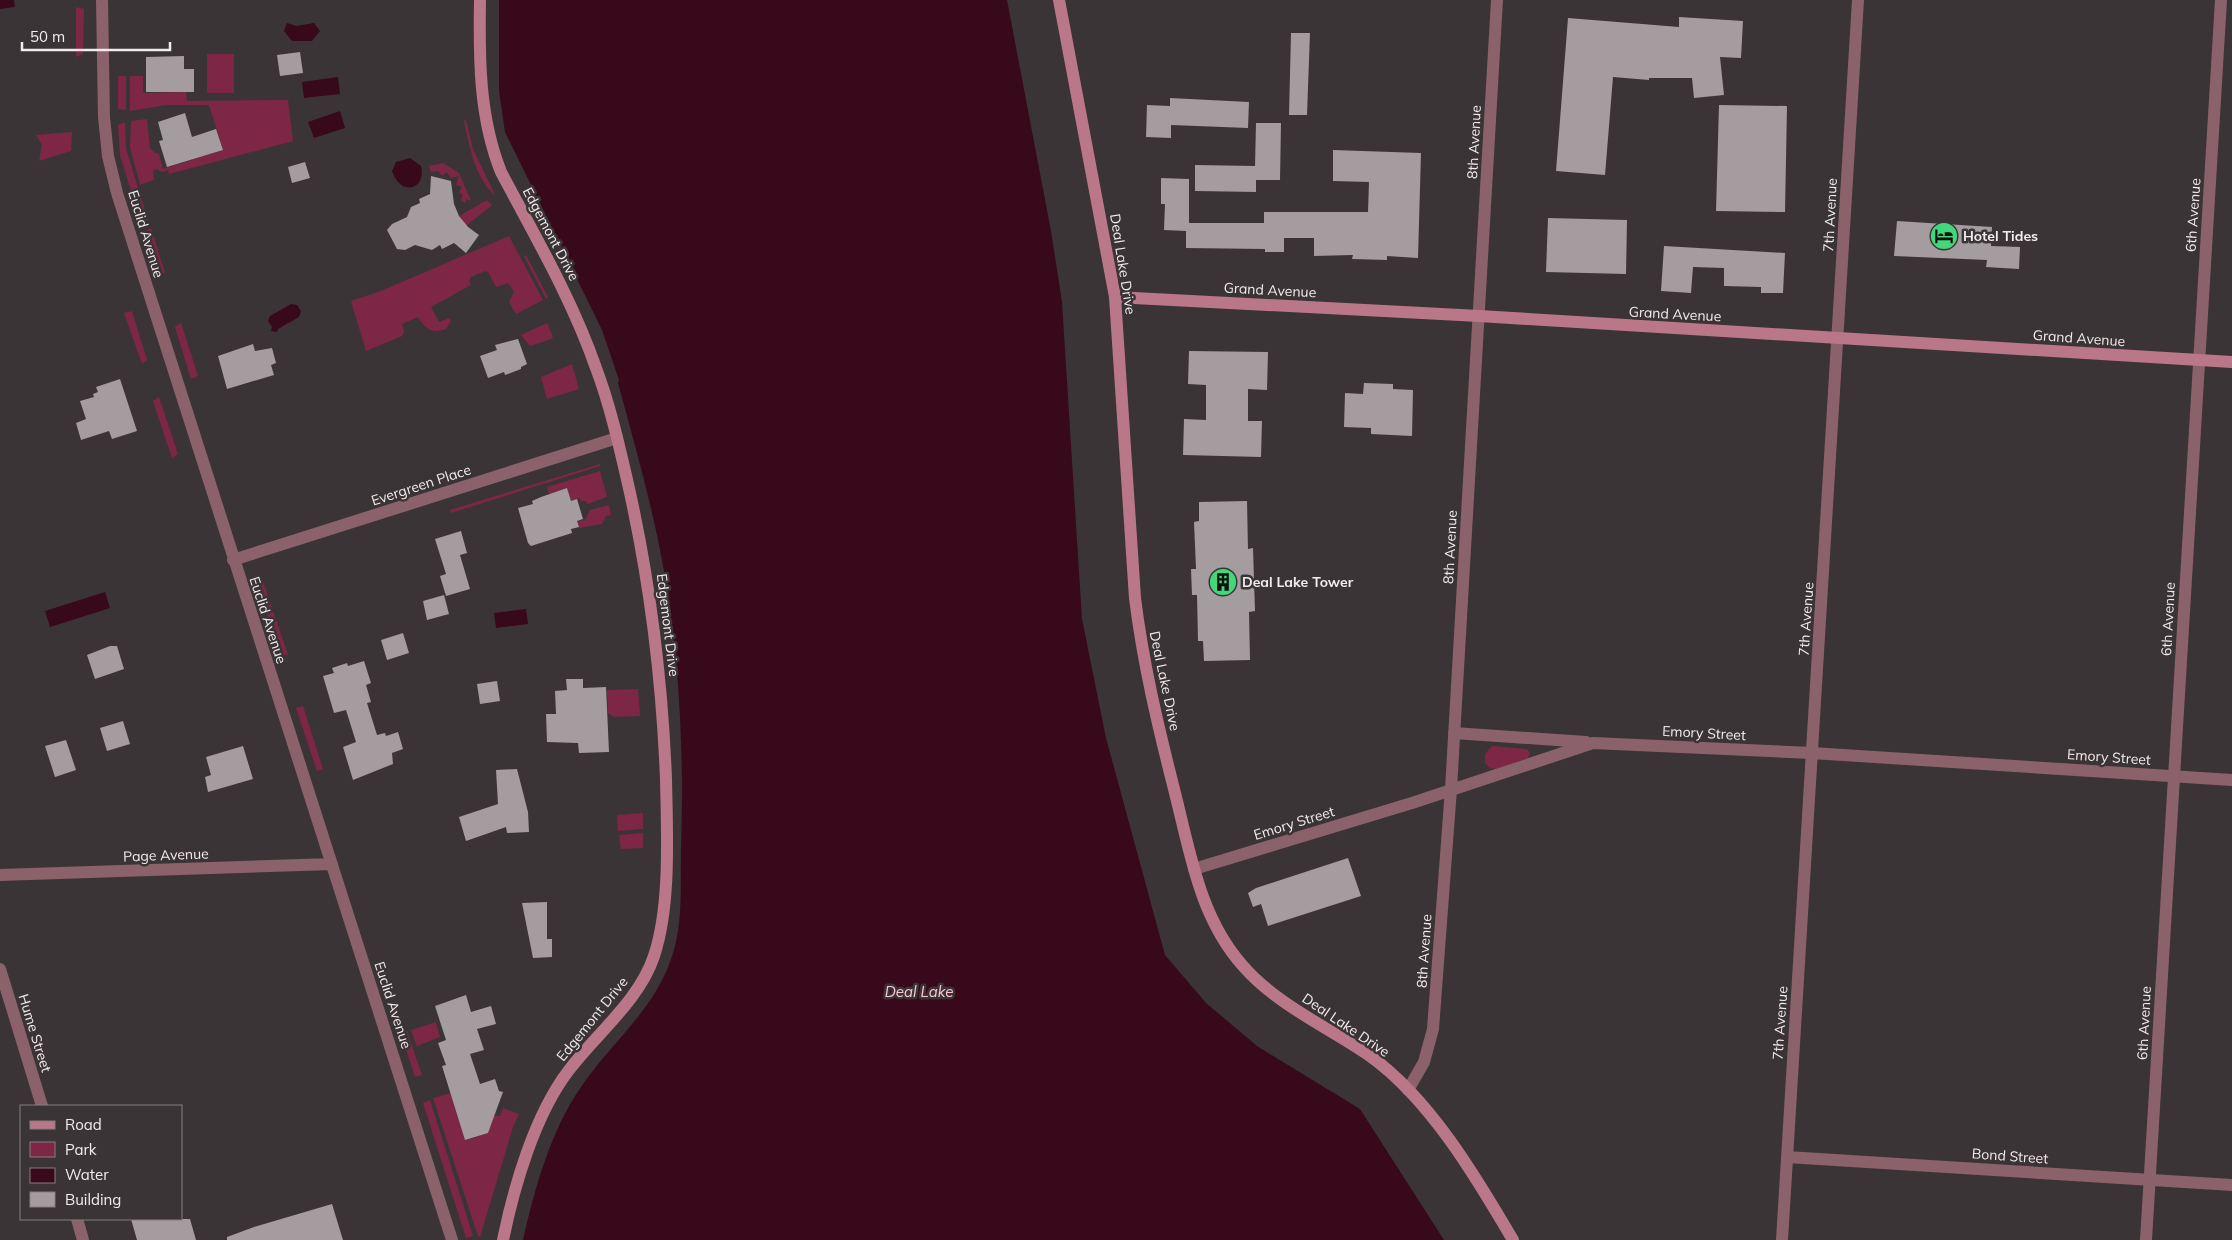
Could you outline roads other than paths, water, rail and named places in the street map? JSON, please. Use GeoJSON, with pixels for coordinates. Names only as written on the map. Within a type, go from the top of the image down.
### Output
{"type":"FeatureCollection","features":[{"type":"Feature","properties":{"kind":"street","name":"Euclid Avenue"},"geometry":{"type":"LineString","coordinates":[[102,0],[104,117],[108,156],[117,193],[452,1240]]}},
{"type":"Feature","properties":{"kind":"street","name":"Edgemont Drive"},"geometry":{"type":"LineString","coordinates":[[480,0],[482,105],[492,150],[501,172],[569,301],[597,369],[617,438],[647,573],[658,667],[666,800],[665,893],[661,931],[653,959],[636,990],[570,1070],[540,1118],[503,1240]]}},
{"type":"Feature","properties":{"kind":"street","name":"Deal Lake Drive"},"geometry":{"type":"LineString","coordinates":[[1059,0],[1116,297],[1135,598],[1140,643],[1194,869],[1214,925],[1242,965],[1292,1007],[1371,1057],[1408,1090],[1440,1128],[1487,1196],[1513,1240]]}},
{"type":"Feature","properties":{"kind":"street","name":"8th Avenue"},"geometry":{"type":"LineString","coordinates":[[1408,1090],[1424,1062],[1433,1029],[1452,789],[1497,0]]}},
{"type":"Feature","properties":{"kind":"street","name":"7th Avenue"},"geometry":{"type":"LineString","coordinates":[[1782,1240],[1858,0]]}},
{"type":"Feature","properties":{"kind":"street","name":"6th Avenue"},"geometry":{"type":"LineString","coordinates":[[2146,1240],[2221,0]]}},
{"type":"Feature","properties":{"kind":"street","name":"Grand Avenue"},"geometry":{"type":"LineString","coordinates":[[1116,297],[1479,316],[2232,362]]}},
{"type":"Feature","properties":{"kind":"street","name":"Evergreen Place"},"geometry":{"type":"LineString","coordinates":[[233,560],[617,438]]}},
{"type":"Feature","properties":{"kind":"street"},"geometry":{"type":"LineString","coordinates":[[1454,733],[1593,743]]}},
{"type":"Feature","properties":{"kind":"street","name":"Emory Street"},"geometry":{"type":"LineString","coordinates":[[1194,869],[1593,743],[1812,753],[2232,780]]}},
{"type":"Feature","properties":{"kind":"street","name":"Page Avenue"},"geometry":{"type":"LineString","coordinates":[[0,875],[332,864]]}},
{"type":"Feature","properties":{"kind":"street","name":"Hume Street"},"geometry":{"type":"LineString","coordinates":[[0,969],[42,1105]]}},
{"type":"Feature","properties":{"kind":"street","name":"Bond Street"},"geometry":{"type":"LineString","coordinates":[[1787,1157],[2232,1185]]}},
{"type":"Feature","properties":{"kind":"street"},"geometry":{"type":"LineString","coordinates":[[77,1220],[84,1240]]}},
{"type":"Feature","properties":{"kind":"water"},"geometry":{"type":"Polygon","coordinates":[[[0,0],[14,0],[15,7],[0,9],[0,0]]]}},
{"type":"Feature","properties":{"kind":"water","name":"Deal Lake"},"geometry":{"type":"Polygon","coordinates":[[[499,0],[1007,0],[1051,231],[1062,302],[1082,619],[1106,738],[1165,955],[1206,1003],[1257,1046],[1360,1109],[1444,1240],[523,1240],[538,1181],[552,1141],[570,1104],[592,1071],[653,997],[670,962],[677,934],[680,906],[682,780],[680,710],[674,640],[660,547],[649,500],[618,383],[619,380],[602,330],[505,132],[499,91],[499,0]]]}},
{"type":"Feature","properties":{"kind":"water"},"geometry":{"type":"Polygon","coordinates":[[[287,23],[296,26],[314,23],[320,31],[312,41],[292,41],[284,31],[287,23]]]}},
{"type":"Feature","properties":{"kind":"water"},"geometry":{"type":"Polygon","coordinates":[[[338,77],[340,94],[304,98],[302,82],[338,77]]]}},
{"type":"Feature","properties":{"kind":"water"},"geometry":{"type":"Polygon","coordinates":[[[340,111],[345,128],[314,138],[308,122],[340,111]]]}},
{"type":"Feature","properties":{"kind":"water"},"geometry":{"type":"Polygon","coordinates":[[[410,158],[421,166],[422,174],[417,185],[407,187],[401,185],[392,171],[396,162],[410,158]]]}},
{"type":"Feature","properties":{"kind":"water"},"geometry":{"type":"Polygon","coordinates":[[[291,304],[297,305],[301,311],[299,317],[278,329],[277,332],[271,331],[272,327],[268,321],[270,316],[291,304]]]}},
{"type":"Feature","properties":{"kind":"water"},"geometry":{"type":"Polygon","coordinates":[[[105,592],[110,608],[50,627],[45,611],[105,592]]]}},
{"type":"Feature","properties":{"kind":"water"},"geometry":{"type":"Polygon","coordinates":[[[526,609],[528,624],[496,628],[494,613],[526,609]]]}},
{"type":"Feature","properties":{"kind":"place","name":"Hotel Tides"},"geometry":{"type":"Point","coordinates":[1944,236]}},
{"type":"Feature","properties":{"kind":"place","name":"Deal Lake Tower"},"geometry":{"type":"Point","coordinates":[1223,582]}}]}
